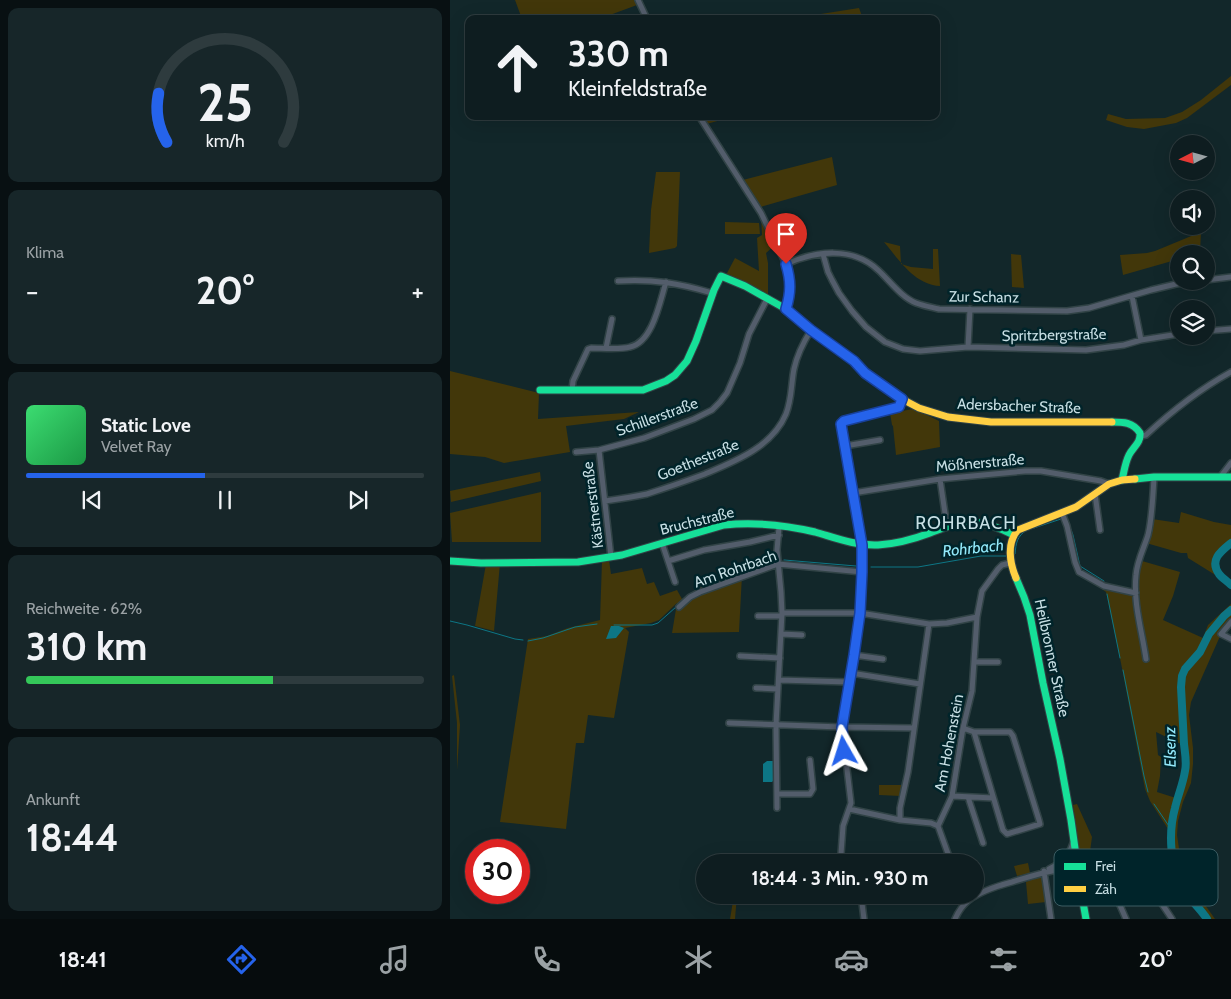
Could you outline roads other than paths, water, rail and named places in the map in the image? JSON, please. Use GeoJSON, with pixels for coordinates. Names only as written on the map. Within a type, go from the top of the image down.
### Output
{"type":"FeatureCollection","features":[{"type":"Feature","properties":{"kind":"street"},"geometry":{"type":"LineString","coordinates":[[638,0],[645,15]]}},
{"type":"Feature","properties":{"kind":"street"},"geometry":{"type":"LineString","coordinates":[[702,120],[761,213],[786,264],[790,285],[786,309]]}},
{"type":"Feature","properties":{"kind":"street","name":"Zur Schanz"},"geometry":{"type":"LineString","coordinates":[[786,264],[809,256],[823,254],[851,255],[868,262],[908,299],[915,303],[939,308],[1067,311],[1089,308],[1170,285]]}},
{"type":"Feature","properties":{"kind":"street","name":"Spritzbergstraße"},"geometry":{"type":"LineString","coordinates":[[823,254],[828,272],[848,306],[866,327],[885,342],[903,350],[920,351],[968,347],[1086,350],[1124,345],[1140,340],[1170,335]]}},
{"type":"Feature","properties":{"kind":"street","name":"Adersbacher Straße"},"geometry":{"type":"LineString","coordinates":[[712,293],[721,276],[745,286],[786,309],[854,361],[865,373],[915,406],[948,417],[992,422],[1125,422],[1139,429],[1141,436]]}},
{"type":"Feature","properties":{"kind":"street"},"geometry":{"type":"LineString","coordinates":[[1215,279],[1231,277]]}},
{"type":"Feature","properties":{"kind":"street"},"geometry":{"type":"LineString","coordinates":[[540,390],[643,390],[659,385],[676,374],[686,363],[692,352],[712,293],[666,282],[648,280],[618,281]]}},
{"type":"Feature","properties":{"kind":"street"},"geometry":{"type":"LineString","coordinates":[[572,390],[573,381],[588,349],[628,348],[638,344],[643,339],[649,332],[666,282]]}},
{"type":"Feature","properties":{"kind":"street"},"geometry":{"type":"LineString","coordinates":[[1132,296],[1140,340]]}},
{"type":"Feature","properties":{"kind":"street","name":"Schillerstraße"},"geometry":{"type":"LineString","coordinates":[[576,452],[599,450],[644,438],[712,410],[727,393],[750,334],[767,299]]}},
{"type":"Feature","properties":{"kind":"street"},"geometry":{"type":"LineString","coordinates":[[968,347],[970,309]]}},
{"type":"Feature","properties":{"kind":"street"},"geometry":{"type":"LineString","coordinates":[[606,348],[612,319]]}},
{"type":"Feature","properties":{"kind":"street"},"geometry":{"type":"LineString","coordinates":[[1215,330],[1231,329]]}},
{"type":"Feature","properties":{"kind":"street","name":"Goethestraße"},"geometry":{"type":"LineString","coordinates":[[605,501],[647,493],[691,479],[726,465],[758,448],[780,426],[786,414],[791,397],[794,369],[802,345],[811,330]]}},
{"type":"Feature","properties":{"kind":"street"},"geometry":{"type":"LineString","coordinates":[[1122,480],[1127,459],[1141,436],[1146,435],[1169,414],[1231,372]]}},
{"type":"Feature","properties":{"kind":"street"},"geometry":{"type":"LineString","coordinates":[[899,407],[902,399]]}},
{"type":"Feature","properties":{"kind":"street"},"geometry":{"type":"LineString","coordinates":[[841,854],[844,826],[851,804],[842,727],[860,613],[862,545],[841,424],[844,421],[899,407],[915,406]]}},
{"type":"Feature","properties":{"kind":"street"},"geometry":{"type":"LineString","coordinates":[[845,446],[880,440]]}},
{"type":"Feature","properties":{"kind":"street","name":"Kästnerstraße"},"geometry":{"type":"LineString","coordinates":[[599,450],[611,557]]}},
{"type":"Feature","properties":{"kind":"street"},"geometry":{"type":"LineString","coordinates":[[1221,476],[1231,463]]}},
{"type":"Feature","properties":{"kind":"street","name":"Mößnerstraße"},"geometry":{"type":"LineString","coordinates":[[853,493],[940,479],[1025,471],[1041,471],[1109,484]]}},
{"type":"Feature","properties":{"kind":"street"},"geometry":{"type":"LineString","coordinates":[[1010,558],[1014,534],[1018,530],[1076,507],[1109,484],[1122,480],[1154,477],[1231,476]]}},
{"type":"Feature","properties":{"kind":"street"},"geometry":{"type":"LineString","coordinates":[[1146,659],[1136,593],[1136,572],[1148,534],[1154,477]]}},
{"type":"Feature","properties":{"kind":"street"},"geometry":{"type":"LineString","coordinates":[[940,479],[947,527]]}},
{"type":"Feature","properties":{"kind":"street"},"geometry":{"type":"LineString","coordinates":[[1095,494],[1100,530]]}},
{"type":"Feature","properties":{"kind":"street"},"geometry":{"type":"LineString","coordinates":[[1062,513],[1079,572],[1104,586],[1136,593]]}},
{"type":"Feature","properties":{"kind":"street","name":"Bruchstraße"},"geometry":{"type":"LineString","coordinates":[[450,562],[578,562],[635,552],[736,523],[753,523],[815,533],[862,545],[894,543],[947,527],[972,522],[999,528],[1014,534]]}},
{"type":"Feature","properties":{"kind":"street"},"geometry":{"type":"LineString","coordinates":[[777,808],[776,725],[782,614],[777,550],[779,527]]}},
{"type":"Feature","properties":{"kind":"street"},"geometry":{"type":"LineString","coordinates":[[668,561],[720,547],[778,535]]}},
{"type":"Feature","properties":{"kind":"street"},"geometry":{"type":"LineString","coordinates":[[662,543],[674,582]]}},
{"type":"Feature","properties":{"kind":"street","name":"Am Hohenstein"},"geometry":{"type":"LineString","coordinates":[[938,826],[952,796],[972,691],[977,617],[982,591],[998,569],[1010,558]]}},
{"type":"Feature","properties":{"kind":"street","name":"Heilbronner Straße"},"geometry":{"type":"LineString","coordinates":[[1010,558],[1030,615],[1068,798],[1075,849]]}},
{"type":"Feature","properties":{"kind":"street","name":"Am Rohrbach"},"geometry":{"type":"LineString","coordinates":[[679,607],[690,597],[700,592],[778,564],[862,572]]}},
{"type":"Feature","properties":{"kind":"street"},"geometry":{"type":"LineString","coordinates":[[758,616],[860,613],[929,624],[977,617]]}},
{"type":"Feature","properties":{"kind":"street"},"geometry":{"type":"LineString","coordinates":[[1231,622],[1222,634],[1231,639]]}},
{"type":"Feature","properties":{"kind":"street"},"geometry":{"type":"LineString","coordinates":[[900,820],[900,808],[908,772],[929,624]]}},
{"type":"Feature","properties":{"kind":"street"},"geometry":{"type":"LineString","coordinates":[[781,634],[802,634]]}},
{"type":"Feature","properties":{"kind":"street"},"geometry":{"type":"LineString","coordinates":[[854,655],[883,659]]}},
{"type":"Feature","properties":{"kind":"street"},"geometry":{"type":"LineString","coordinates":[[740,656],[780,658]]}},
{"type":"Feature","properties":{"kind":"street"},"geometry":{"type":"LineString","coordinates":[[974,662],[998,662]]}},
{"type":"Feature","properties":{"kind":"street"},"geometry":{"type":"LineString","coordinates":[[851,674],[920,684]]}},
{"type":"Feature","properties":{"kind":"street"},"geometry":{"type":"LineString","coordinates":[[779,680],[849,682]]}},
{"type":"Feature","properties":{"kind":"street"},"geometry":{"type":"LineString","coordinates":[[756,688],[778,689]]}},
{"type":"Feature","properties":{"kind":"street"},"geometry":{"type":"LineString","coordinates":[[729,723],[914,728]]}},
{"type":"Feature","properties":{"kind":"street"},"geometry":{"type":"LineString","coordinates":[[964,728],[974,732],[1010,732],[1013,736],[1040,824],[1007,834],[1003,830],[974,732]]}},
{"type":"Feature","properties":{"kind":"street"},"geometry":{"type":"LineString","coordinates":[[777,794],[810,794],[812,789],[810,760]]}},
{"type":"Feature","properties":{"kind":"street"},"geometry":{"type":"LineString","coordinates":[[952,796],[993,798]]}},
{"type":"Feature","properties":{"kind":"street"},"geometry":{"type":"LineString","coordinates":[[968,797],[983,843]]}},
{"type":"Feature","properties":{"kind":"street"},"geometry":{"type":"LineString","coordinates":[[849,809],[938,826],[948,854]]}},
{"type":"Feature","properties":{"kind":"street"},"geometry":{"type":"LineString","coordinates":[[1070,849],[1074,840]]}},
{"type":"Feature","properties":{"kind":"street"},"geometry":{"type":"LineString","coordinates":[[1044,872],[1054,866]]}},
{"type":"Feature","properties":{"kind":"street"},"geometry":{"type":"LineString","coordinates":[[984,892],[1054,870]]}},
{"type":"Feature","properties":{"kind":"street"},"geometry":{"type":"LineString","coordinates":[[1044,872],[1051,919]]}},
{"type":"Feature","properties":{"kind":"street"},"geometry":{"type":"LineString","coordinates":[[862,904],[864,919]]}},
{"type":"Feature","properties":{"kind":"street"},"geometry":{"type":"LineString","coordinates":[[955,919],[966,904]]}},
{"type":"Feature","properties":{"kind":"street","name":"Heilbronner Straße"},"geometry":{"type":"LineString","coordinates":[[1084,906],[1086,919]]}},
{"type":"Feature","properties":{"kind":"street"},"geometry":{"type":"LineString","coordinates":[[1120,906],[1126,919]]}},
{"type":"Feature","properties":{"kind":"street"},"geometry":{"type":"LineString","coordinates":[[1163,906],[1172,919]]}},
{"type":"Feature","properties":{"kind":"water"},"geometry":{"type":"Polygon","coordinates":[[[611,626],[624,628],[616,638],[606,639],[611,626]]]}},
{"type":"Feature","properties":{"kind":"water"},"geometry":{"type":"Polygon","coordinates":[[[767,761],[774,761],[774,780],[772,782],[763,782],[763,764],[767,761]]]}},
{"type":"Feature","properties":{"kind":"waterway","name":"Rohrbach"},"geometry":{"type":"LineString","coordinates":[[1034,528],[1061,519]]}},
{"type":"Feature","properties":{"kind":"waterway","name":"Rohrbach"},"geometry":{"type":"LineString","coordinates":[[1067,519],[1073,535],[1080,566],[1104,581]]}},
{"type":"Feature","properties":{"kind":"waterway","name":"Rohrbach"},"geometry":{"type":"LineString","coordinates":[[1014,555],[1019,537],[1027,530]]}},
{"type":"Feature","properties":{"kind":"waterway","name":"Elsenz"},"geometry":{"type":"LineString","coordinates":[[1231,543],[1218,556],[1215,564],[1219,574],[1231,585]]}},
{"type":"Feature","properties":{"kind":"waterway","name":"Rohrbach"},"geometry":{"type":"LineString","coordinates":[[871,567],[918,567],[981,556],[1007,556]]}},
{"type":"Feature","properties":{"kind":"waterway","name":"Rohrbach"},"geometry":{"type":"LineString","coordinates":[[784,560],[856,566]]}},
{"type":"Feature","properties":{"kind":"waterway","name":"Rohrbach"},"geometry":{"type":"LineString","coordinates":[[723,581],[766,564]]}},
{"type":"Feature","properties":{"kind":"waterway","name":"Rohrbach"},"geometry":{"type":"LineString","coordinates":[[1107,594],[1120,658]]}},
{"type":"Feature","properties":{"kind":"waterway","name":"Rohrbach"},"geometry":{"type":"LineString","coordinates":[[614,625],[652,625],[658,623],[676,607]]}},
{"type":"Feature","properties":{"kind":"waterway","name":"Elsenz"},"geometry":{"type":"LineString","coordinates":[[1172,849],[1171,828],[1186,765],[1182,676],[1185,669],[1200,652],[1209,634],[1231,610]]}},
{"type":"Feature","properties":{"kind":"waterway","name":"Rohrbach"},"geometry":{"type":"LineString","coordinates":[[450,621],[523,640]]}},
{"type":"Feature","properties":{"kind":"waterway","name":"Rohrbach"},"geometry":{"type":"LineString","coordinates":[[528,641],[575,627],[597,624]]}},
{"type":"Feature","properties":{"kind":"waterway","name":"Rohrbach"},"geometry":{"type":"LineString","coordinates":[[1123,670],[1148,792]]}},
{"type":"Feature","properties":{"kind":"waterway","name":"Rohrbach"},"geometry":{"type":"LineString","coordinates":[[1154,804],[1171,829]]}},
{"type":"Feature","properties":{"kind":"waterway","name":"Elsenz"},"geometry":{"type":"LineString","coordinates":[[1197,906],[1207,919]]}},
{"type":"Feature","properties":{"kind":"district","name":"ROHRBACH"},"geometry":{"type":"Point","coordinates":[966,523]}}]}
